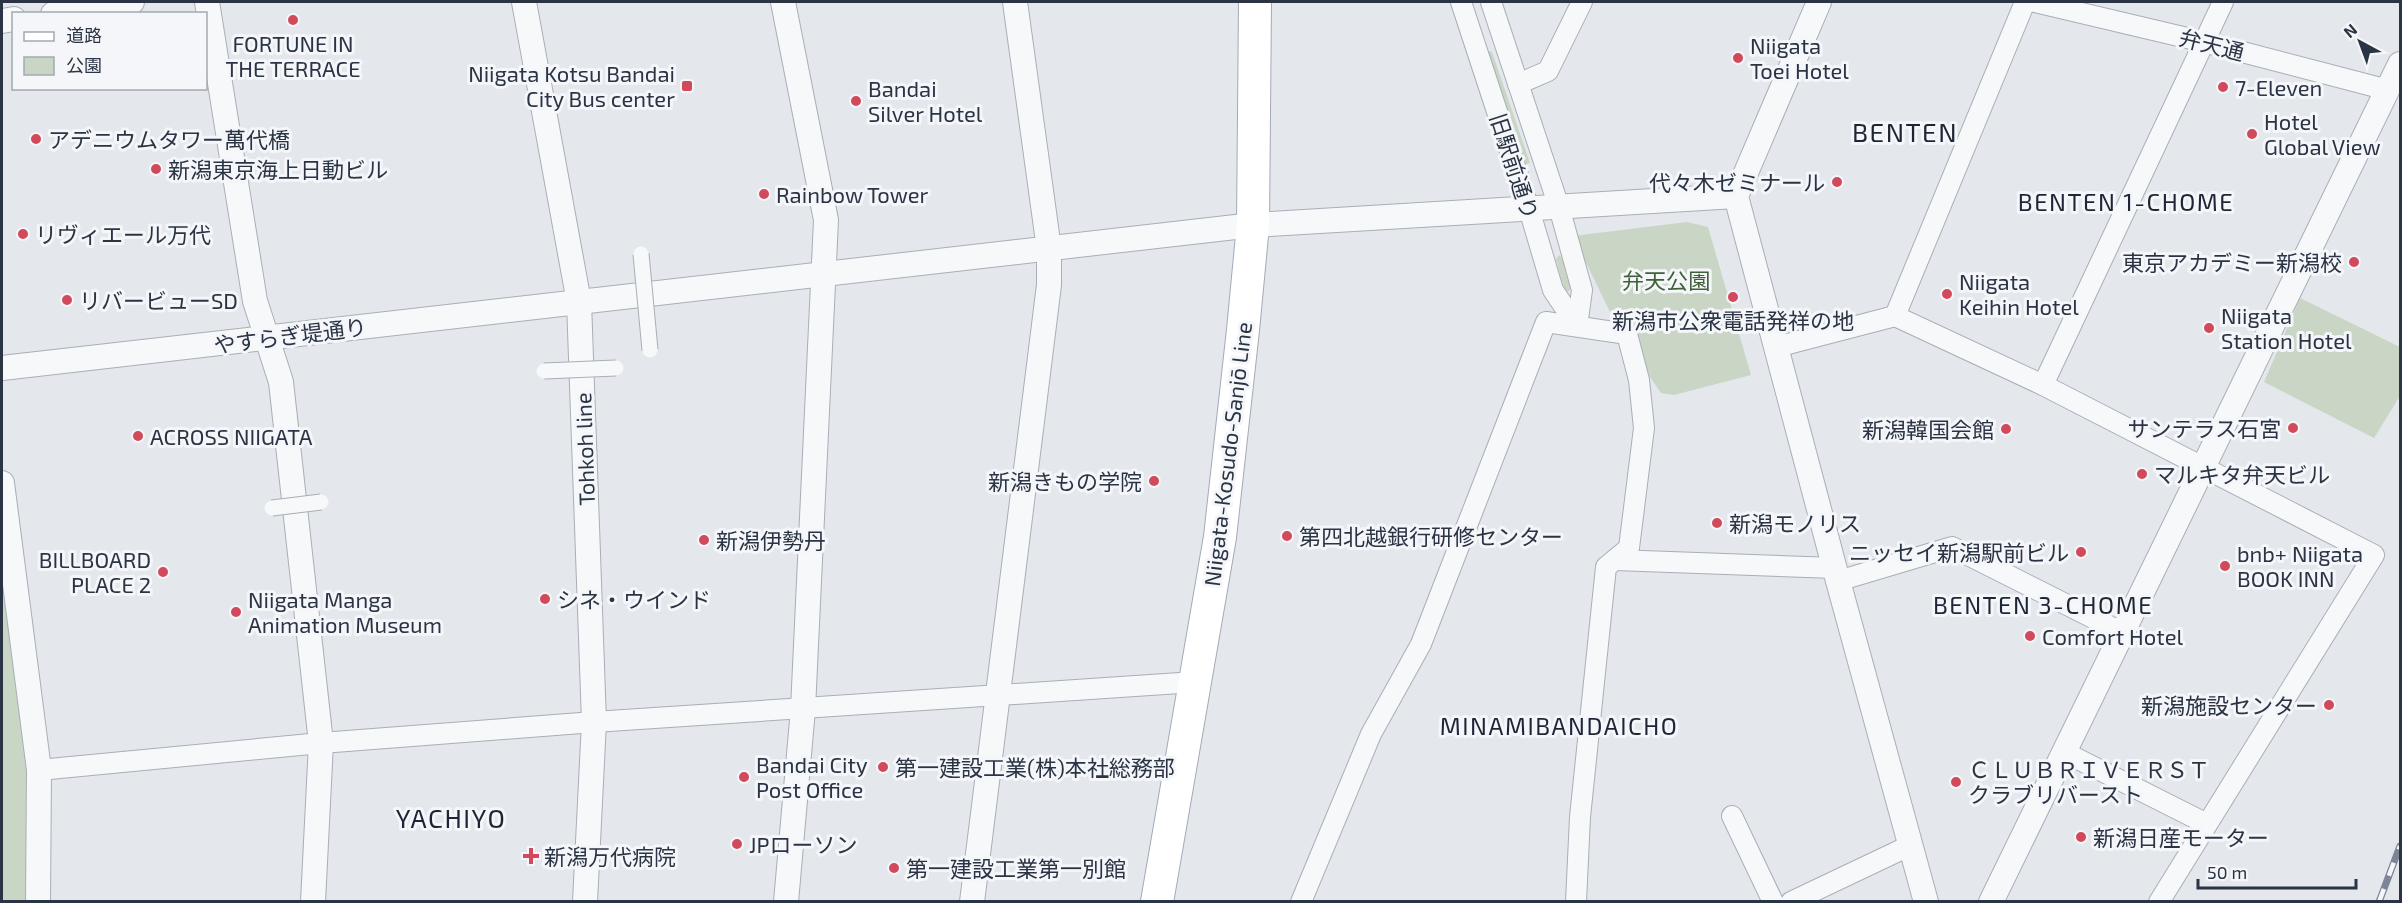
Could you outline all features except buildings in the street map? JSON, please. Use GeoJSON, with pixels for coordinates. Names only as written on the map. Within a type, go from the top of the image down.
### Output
{"type":"FeatureCollection","features":[{"type":"Feature","properties":{"kind":"main road","name":"Niigata-Kosudo-Sanjō Line"},"geometry":{"type":"LineString","coordinates":[[1157,902],[1220,537],[1244,330],[1253,225],[1255,2]]}},
{"type":"Feature","properties":{"kind":"street"},"geometry":{"type":"LineString","coordinates":[[66,12],[132,2]]}},
{"type":"Feature","properties":{"kind":"street"},"geometry":{"type":"LineString","coordinates":[[207,2],[255,301],[281,382],[321,744],[313,902]]}},
{"type":"Feature","properties":{"kind":"street","name":"Tohkoh line"},"geometry":{"type":"LineString","coordinates":[[524,2],[579,302],[594,722],[585,902]]}},
{"type":"Feature","properties":{"kind":"street"},"geometry":{"type":"LineString","coordinates":[[783,2],[826,220],[803,709],[786,902]]}},
{"type":"Feature","properties":{"kind":"street"},"geometry":{"type":"LineString","coordinates":[[972,902],[1049,285],[1049,249],[1015,2]]}},
{"type":"Feature","properties":{"kind":"street","name":"旧駅前通り"},"geometry":{"type":"LineString","coordinates":[[1461,2],[1553,290],[1577,326]]}},
{"type":"Feature","properties":{"kind":"street"},"geometry":{"type":"LineString","coordinates":[[1491,2],[1559,207],[1582,290],[1577,326]]}},
{"type":"Feature","properties":{"kind":"street"},"geometry":{"type":"LineString","coordinates":[[1518,84],[1548,71],[1582,2]]}},
{"type":"Feature","properties":{"kind":"street"},"geometry":{"type":"LineString","coordinates":[[1818,2],[1736,196],[1836,575],[1923,891],[1944,902]]}},
{"type":"Feature","properties":{"kind":"street"},"geometry":{"type":"LineString","coordinates":[[1895,316],[2025,2]]}},
{"type":"Feature","properties":{"kind":"street","name":"弁天通"},"geometry":{"type":"LineString","coordinates":[[2035,2],[2204,42],[2388,90]]}},
{"type":"Feature","properties":{"kind":"street"},"geometry":{"type":"LineString","coordinates":[[2043,385],[2223,2]]}},
{"type":"Feature","properties":{"kind":"street"},"geometry":{"type":"LineString","coordinates":[[1991,901],[2400,64]]}},
{"type":"Feature","properties":{"kind":"street","name":"やすらぎ堤通り"},"geometry":{"type":"LineString","coordinates":[[2,368],[1253,225],[1736,196]]}},
{"type":"Feature","properties":{"kind":"street"},"geometry":{"type":"LineString","coordinates":[[641,254],[651,350]]}},
{"type":"Feature","properties":{"kind":"street"},"geometry":{"type":"LineString","coordinates":[[1776,347],[1895,316],[2043,385],[2374,555],[2159,902]]}},
{"type":"Feature","properties":{"kind":"street"},"geometry":{"type":"LineString","coordinates":[[1301,902],[1371,734],[1421,644],[1546,322],[1627,334],[1639,380],[1644,428],[1629,548],[1606,567],[1580,817],[1576,902]]}},
{"type":"Feature","properties":{"kind":"street"},"geometry":{"type":"LineString","coordinates":[[544,371],[616,368]]}},
{"type":"Feature","properties":{"kind":"street"},"geometry":{"type":"LineString","coordinates":[[2,483],[39,770],[38,902]]}},
{"type":"Feature","properties":{"kind":"street"},"geometry":{"type":"LineString","coordinates":[[272,508],[321,502]]}},
{"type":"Feature","properties":{"kind":"street"},"geometry":{"type":"LineString","coordinates":[[1615,560],[1836,575],[1952,548],[2122,633]]}},
{"type":"Feature","properties":{"kind":"street"},"geometry":{"type":"LineString","coordinates":[[39,770],[594,722],[803,709],[999,693],[1195,682]]}},
{"type":"Feature","properties":{"kind":"street"},"geometry":{"type":"LineString","coordinates":[[2064,752],[2207,824]]}},
{"type":"Feature","properties":{"kind":"street"},"geometry":{"type":"LineString","coordinates":[[1732,816],[1773,902]]}},
{"type":"Feature","properties":{"kind":"street"},"geometry":{"type":"LineString","coordinates":[[1791,902],[1911,845]]}},
{"type":"Feature","properties":{"kind":"green space"},"geometry":{"type":"Polygon","coordinates":[[[1492,52],[1530,163],[1523,165],[1486,53],[1492,52]]]}},
{"type":"Feature","properties":{"kind":"green space","name":"弁天公園"},"geometry":{"type":"Polygon","coordinates":[[[1687,222],[1708,227],[1751,375],[1674,395],[1661,393],[1650,377],[1633,326],[1614,320],[1573,236],[1687,222]]]}},
{"type":"Feature","properties":{"kind":"green space"},"geometry":{"type":"Polygon","coordinates":[[[1559,255],[1571,288],[1568,292],[1564,289],[1556,259],[1559,255]]]}},
{"type":"Feature","properties":{"kind":"green space"},"geometry":{"type":"Polygon","coordinates":[[[2300,298],[2400,347],[2400,396],[2374,438],[2264,382],[2300,298]]]}},
{"type":"Feature","properties":{"kind":"green space"},"geometry":{"type":"Polygon","coordinates":[[[2,535],[27,743],[30,901],[2,901],[2,535]]]}},
{"type":"Feature","properties":{"kind":"railway"},"geometry":{"type":"LineString","coordinates":[[2379,902],[2400,846]]}},
{"type":"Feature","properties":{"kind":"place","name":"FORTUNE IN THE TERRACE"},"geometry":{"type":"Point","coordinates":[293,20]}},
{"type":"Feature","properties":{"kind":"place","name":"Niigata Toei Hotel"},"geometry":{"type":"Point","coordinates":[1738,58]}},
{"type":"Feature","properties":{"kind":"place","name":"Niigata Kotsu Bandai City Bus center"},"geometry":{"type":"Point","coordinates":[687,86]}},
{"type":"Feature","properties":{"kind":"place","name":"7-Eleven"},"geometry":{"type":"Point","coordinates":[2223,87]}},
{"type":"Feature","properties":{"kind":"place","name":"Bandai Silver Hotel"},"geometry":{"type":"Point","coordinates":[856,101]}},
{"type":"Feature","properties":{"kind":"place","name":"Hotel Global View"},"geometry":{"type":"Point","coordinates":[2252,134]}},
{"type":"Feature","properties":{"kind":"place","name":"アデニウムタワー萬代橋"},"geometry":{"type":"Point","coordinates":[36,139]}},
{"type":"Feature","properties":{"kind":"place","name":"新潟東京海上日動ビル"},"geometry":{"type":"Point","coordinates":[156,169]}},
{"type":"Feature","properties":{"kind":"place","name":"代々木ゼミナール"},"geometry":{"type":"Point","coordinates":[1837,182]}},
{"type":"Feature","properties":{"kind":"place","name":"Rainbow Tower"},"geometry":{"type":"Point","coordinates":[764,194]}},
{"type":"Feature","properties":{"kind":"place","name":"リヴィエール万代"},"geometry":{"type":"Point","coordinates":[23,234]}},
{"type":"Feature","properties":{"kind":"place","name":"東京アカデミー新潟校"},"geometry":{"type":"Point","coordinates":[2354,262]}},
{"type":"Feature","properties":{"kind":"place","name":"Niigata Keihin Hotel"},"geometry":{"type":"Point","coordinates":[1947,294]}},
{"type":"Feature","properties":{"kind":"place","name":"新潟市公衆電話発祥の地"},"geometry":{"type":"Point","coordinates":[1733,297]}},
{"type":"Feature","properties":{"kind":"place","name":"リバービューSD"},"geometry":{"type":"Point","coordinates":[67,300]}},
{"type":"Feature","properties":{"kind":"place","name":"Niigata Station Hotel"},"geometry":{"type":"Point","coordinates":[2209,328]}},
{"type":"Feature","properties":{"kind":"place","name":"サンテラス石宮"},"geometry":{"type":"Point","coordinates":[2293,428]}},
{"type":"Feature","properties":{"kind":"place","name":"新潟韓国会館"},"geometry":{"type":"Point","coordinates":[2006,429]}},
{"type":"Feature","properties":{"kind":"place","name":"ACROSS NIIGATA"},"geometry":{"type":"Point","coordinates":[138,436]}},
{"type":"Feature","properties":{"kind":"place","name":"マルキタ弁天ビル"},"geometry":{"type":"Point","coordinates":[2142,474]}},
{"type":"Feature","properties":{"kind":"place","name":"新潟きもの学院"},"geometry":{"type":"Point","coordinates":[1154,481]}},
{"type":"Feature","properties":{"kind":"place","name":"新潟モノリス"},"geometry":{"type":"Point","coordinates":[1717,523]}},
{"type":"Feature","properties":{"kind":"place","name":"第四北越銀行研修センター"},"geometry":{"type":"Point","coordinates":[1287,536]}},
{"type":"Feature","properties":{"kind":"place","name":"新潟伊勢丹"},"geometry":{"type":"Point","coordinates":[704,540]}},
{"type":"Feature","properties":{"kind":"place","name":"ニッセイ新潟駅前ビル"},"geometry":{"type":"Point","coordinates":[2081,552]}},
{"type":"Feature","properties":{"kind":"place","name":"bnb+ Niigata BOOK INN"},"geometry":{"type":"Point","coordinates":[2225,566]}},
{"type":"Feature","properties":{"kind":"place","name":"BILLBOARD PLACE 2"},"geometry":{"type":"Point","coordinates":[163,572]}},
{"type":"Feature","properties":{"kind":"place","name":"シネ・ウインド"},"geometry":{"type":"Point","coordinates":[545,599]}},
{"type":"Feature","properties":{"kind":"place","name":"Niigata Manga Animation Museum"},"geometry":{"type":"Point","coordinates":[236,612]}},
{"type":"Feature","properties":{"kind":"place","name":"Comfort Hotel"},"geometry":{"type":"Point","coordinates":[2030,636]}},
{"type":"Feature","properties":{"kind":"place","name":"新潟施設センター"},"geometry":{"type":"Point","coordinates":[2329,705]}},
{"type":"Feature","properties":{"kind":"place","name":"第一建設工業(株)本社総務部"},"geometry":{"type":"Point","coordinates":[883,767]}},
{"type":"Feature","properties":{"kind":"place","name":"Bandai City Post Office"},"geometry":{"type":"Point","coordinates":[744,777]}},
{"type":"Feature","properties":{"kind":"place","name":"ＣＬＵＢＲＩＶＥＲＳＴ クラブリバースト"},"geometry":{"type":"Point","coordinates":[1956,782]}},
{"type":"Feature","properties":{"kind":"place","name":"新潟日産モーター"},"geometry":{"type":"Point","coordinates":[2081,837]}},
{"type":"Feature","properties":{"kind":"place","name":"JPローソン"},"geometry":{"type":"Point","coordinates":[737,844]}},
{"type":"Feature","properties":{"kind":"place","name":"新潟万代病院"},"geometry":{"type":"Point","coordinates":[531,856]}},
{"type":"Feature","properties":{"kind":"place","name":"第一建設工業第一別館"},"geometry":{"type":"Point","coordinates":[894,868]}},
{"type":"Feature","properties":{"kind":"district","name":"BENTEN"},"geometry":{"type":"Point","coordinates":[1905,131]}},
{"type":"Feature","properties":{"kind":"district","name":"BENTEN 1-CHOME"},"geometry":{"type":"Point","coordinates":[2126,201]}},
{"type":"Feature","properties":{"kind":"district","name":"BENTEN 3-CHOME"},"geometry":{"type":"Point","coordinates":[2043,604]}},
{"type":"Feature","properties":{"kind":"district","name":"MINAMIBANDAICHO"},"geometry":{"type":"Point","coordinates":[1559,725]}},
{"type":"Feature","properties":{"kind":"district","name":"YACHIYO"},"geometry":{"type":"Point","coordinates":[451,817]}}]}
